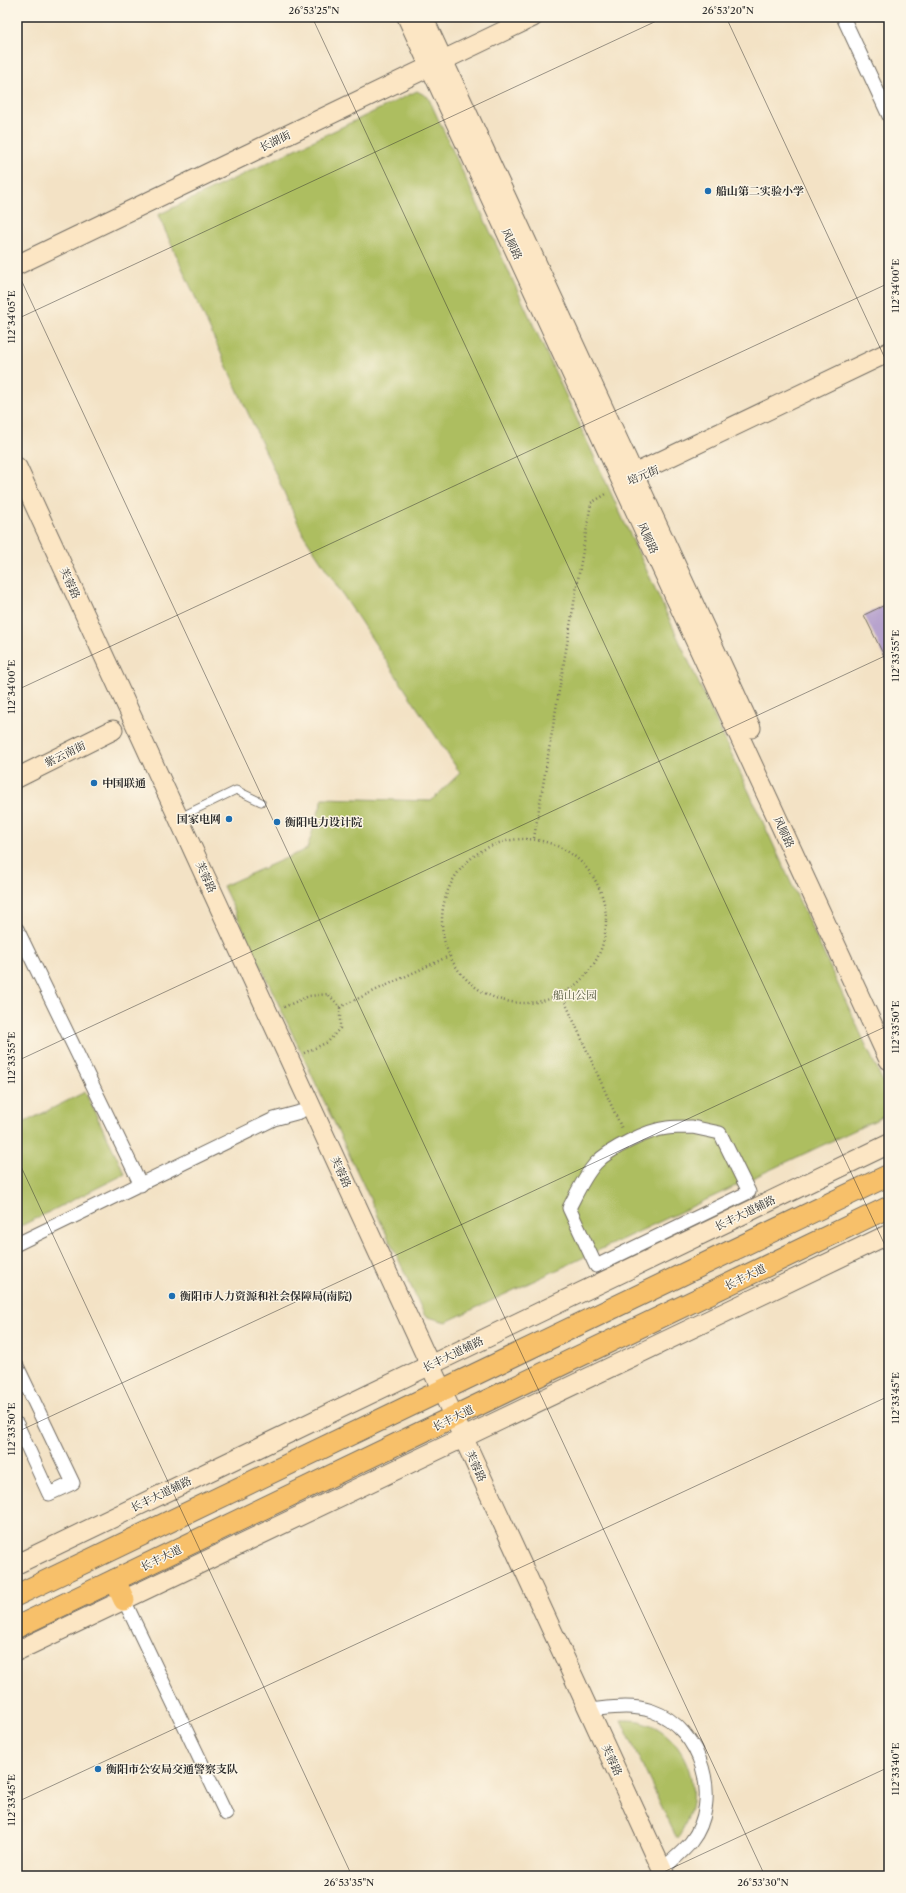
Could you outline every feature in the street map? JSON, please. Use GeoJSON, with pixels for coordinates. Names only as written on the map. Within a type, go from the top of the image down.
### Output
{"type":"FeatureCollection","features":[{"type":"Feature","properties":{"kind":"main road"},"geometry":{"type":"LineString","coordinates":[[17,1595],[889,1175]]}},
{"type":"Feature","properties":{"kind":"main road","name":"长丰大道"},"geometry":{"type":"LineString","coordinates":[[17,1627],[889,1207]]}},
{"type":"Feature","properties":{"kind":"main road"},"geometry":{"type":"LineString","coordinates":[[115,1580],[124,1600]]}},
{"type":"Feature","properties":{"kind":"street","name":"风顺路"},"geometry":{"type":"LineString","coordinates":[[407,17],[434,59],[889,1030]]}},
{"type":"Feature","properties":{"kind":"street","name":"风顺路"},"geometry":{"type":"LineString","coordinates":[[423,17],[434,59]]}},
{"type":"Feature","properties":{"kind":"street","name":"长湖街"},"geometry":{"type":"LineString","coordinates":[[17,265],[434,59],[510,17]]}},
{"type":"Feature","properties":{"kind":"street","name":"长湖街"},"geometry":{"type":"LineString","coordinates":[[17,253],[434,59],[533,17]]}},
{"type":"Feature","properties":{"kind":"street"},"geometry":{"type":"LineString","coordinates":[[843,17],[889,116]]}},
{"type":"Feature","properties":{"kind":"street","name":"培元街"},"geometry":{"type":"LineString","coordinates":[[631,479],[889,352]]}},
{"type":"Feature","properties":{"kind":"street","name":"培元街"},"geometry":{"type":"LineString","coordinates":[[631,479],[889,359]]}},
{"type":"Feature","properties":{"kind":"street","name":"芙蓉路"},"geometry":{"type":"LineString","coordinates":[[17,467],[290,1060],[424,1368]]}},
{"type":"Feature","properties":{"kind":"street","name":"风顺路"},"geometry":{"type":"LineString","coordinates":[[631,479],[889,1060]]}},
{"type":"Feature","properties":{"kind":"street","name":"芙蓉路"},"geometry":{"type":"LineString","coordinates":[[17,496],[298,1107],[589,1710],[660,1874]]}},
{"type":"Feature","properties":{"kind":"street","name":"紫云南街"},"geometry":{"type":"LineString","coordinates":[[17,778],[113,730]]}},
{"type":"Feature","properties":{"kind":"street"},"geometry":{"type":"LineString","coordinates":[[17,929],[140,1185]]}},
{"type":"Feature","properties":{"kind":"street"},"geometry":{"type":"LineString","coordinates":[[17,1244],[298,1107]]}},
{"type":"Feature","properties":{"kind":"street"},"geometry":{"type":"LineString","coordinates":[[692,1127],[720,1133],[749,1192],[596,1266],[569,1208],[581,1184],[596,1163],[614,1149],[628,1142],[666,1128],[692,1127]]}},
{"type":"Feature","properties":{"kind":"street","name":"长丰大道辅路"},"geometry":{"type":"LineString","coordinates":[[17,1564],[889,1144]]}},
{"type":"Feature","properties":{"kind":"street"},"geometry":{"type":"LineString","coordinates":[[17,1651],[889,1234]]}},
{"type":"Feature","properties":{"kind":"street"},"geometry":{"type":"LineString","coordinates":[[17,1366],[73,1483],[49,1494],[17,1424]]}},
{"type":"Feature","properties":{"kind":"street","name":"芙蓉路"},"geometry":{"type":"LineString","coordinates":[[458,1440],[660,1874]]}},
{"type":"Feature","properties":{"kind":"street"},"geometry":{"type":"LineString","coordinates":[[124,1600],[226,1814]]}},
{"type":"Feature","properties":{"kind":"street"},"geometry":{"type":"LineString","coordinates":[[589,1710],[628,1706],[653,1711],[676,1724],[694,1745],[702,1765],[706,1794],[703,1819],[691,1842],[660,1874]]}},
{"type":"Feature","properties":{"kind":"lane"},"geometry":{"type":"LineString","coordinates":[[178,818],[236,790],[261,802]]}},
{"type":"Feature","properties":{"kind":"path"},"geometry":{"type":"LineString","coordinates":[[534,838],[591,503],[631,479]]}},
{"type":"Feature","properties":{"kind":"path"},"geometry":{"type":"LineString","coordinates":[[534,838],[552,843],[584,864],[598,885],[606,914],[603,945],[589,972],[562,995],[539,1003],[507,1002],[473,986],[449,956],[442,933],[442,906],[449,884],[472,855],[506,840],[534,838]]}},
{"type":"Feature","properties":{"kind":"path"},"geometry":{"type":"LineString","coordinates":[[340,1007],[449,956]]}},
{"type":"Feature","properties":{"kind":"path"},"geometry":{"type":"LineString","coordinates":[[269,1014],[309,996],[328,994],[340,1007],[340,1028],[328,1042],[290,1060]]}},
{"type":"Feature","properties":{"kind":"path"},"geometry":{"type":"LineString","coordinates":[[562,995],[628,1142]]}},
{"type":"Feature","properties":{"kind":"green space","name":"船山公园"},"geometry":{"type":"Polygon","coordinates":[[[417,91],[428,97],[889,1095],[889,1114],[446,1322],[425,1316],[223,886],[307,849],[323,798],[431,801],[460,773],[303,534],[158,215],[417,91]]]}},
{"type":"Feature","properties":{"kind":"green space"},"geometry":{"type":"Polygon","coordinates":[[[85,1092],[125,1174],[17,1228],[17,1126],[85,1092]]]}},
{"type":"Feature","properties":{"kind":"green space"},"geometry":{"type":"Polygon","coordinates":[[[621,1720],[640,1721],[653,1726],[664,1733],[681,1752],[687,1764],[691,1776],[692,1802],[690,1812],[677,1839],[621,1720]]]}},
{"type":"Feature","properties":{"kind":"building"},"geometry":{"type":"Polygon","coordinates":[[[889,603],[889,666],[864,615],[889,603]]]}},
{"type":"Feature","properties":{"kind":"place","name":"船山第二实验小学"},"geometry":{"type":"Point","coordinates":[708,191]}},
{"type":"Feature","properties":{"kind":"place","name":"中国联通"},"geometry":{"type":"Point","coordinates":[94,783]}},
{"type":"Feature","properties":{"kind":"place","name":"国家电网"},"geometry":{"type":"Point","coordinates":[229,819]}},
{"type":"Feature","properties":{"kind":"place","name":"衡阳电力设计院"},"geometry":{"type":"Point","coordinates":[277,822]}},
{"type":"Feature","properties":{"kind":"place","name":"衡阳市人力资源和社会保障局(南院)"},"geometry":{"type":"Point","coordinates":[172,1296]}},
{"type":"Feature","properties":{"kind":"place","name":"衡阳市公安局交通警察支队"},"geometry":{"type":"Point","coordinates":[98,1769]}}]}
